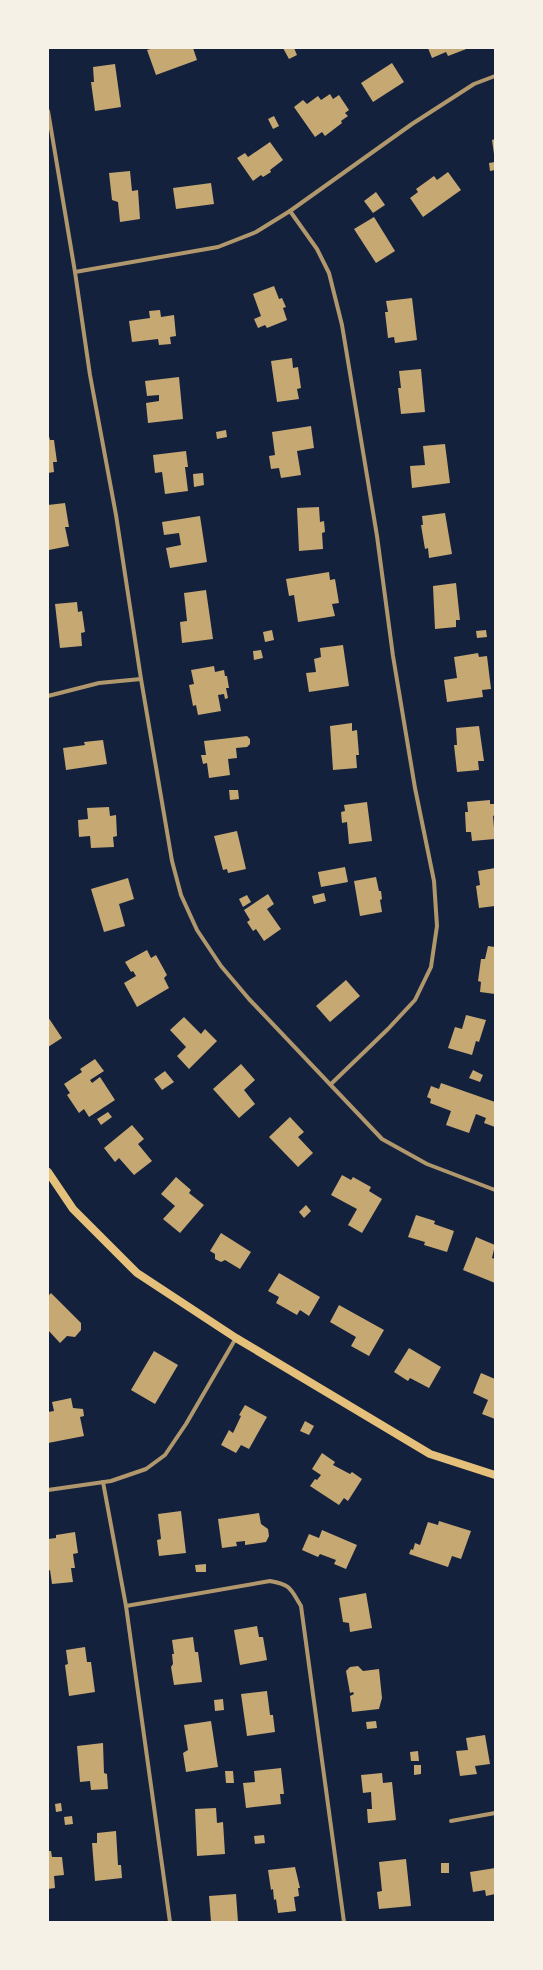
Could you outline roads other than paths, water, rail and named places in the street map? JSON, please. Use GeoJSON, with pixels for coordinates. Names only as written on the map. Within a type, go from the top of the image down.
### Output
{"type":"FeatureCollection","features":[{"type":"Feature","properties":{"kind":"main road"},"geometry":{"type":"LineString","coordinates":[[48,1172],[74,1209],[137,1273],[236,1338],[430,1454],[495,1475]]}},
{"type":"Feature","properties":{"kind":"street"},"geometry":{"type":"LineString","coordinates":[[75,272],[218,247],[256,232],[290,211],[412,124],[474,84],[495,76]]}},
{"type":"Feature","properties":{"kind":"street"},"geometry":{"type":"LineString","coordinates":[[48,111],[75,272],[90,375],[116,515],[141,679],[172,861],[181,895],[197,930],[221,966],[249,999],[382,1139],[426,1164],[495,1190]]}},
{"type":"Feature","properties":{"kind":"street"},"geometry":{"type":"LineString","coordinates":[[290,211],[317,249],[329,272],[342,325],[377,536],[393,656],[415,788],[434,881],[437,926],[431,967],[415,1000],[388,1029],[331,1084]]}},
{"type":"Feature","properties":{"kind":"street"},"geometry":{"type":"LineString","coordinates":[[48,696],[99,683],[141,679]]}},
{"type":"Feature","properties":{"kind":"street"},"geometry":{"type":"LineString","coordinates":[[48,1490],[103,1482],[146,1469],[165,1455],[186,1424],[236,1338]]}},
{"type":"Feature","properties":{"kind":"street"},"geometry":{"type":"LineString","coordinates":[[103,1482],[126,1606],[170,1922]]}},
{"type":"Feature","properties":{"kind":"street"},"geometry":{"type":"LineString","coordinates":[[126,1606],[270,1581],[285,1584],[292,1592],[301,1606],[344,1922]]}},
{"type":"Feature","properties":{"kind":"street"},"geometry":{"type":"LineString","coordinates":[[451,1821],[495,1813]]}}]}
